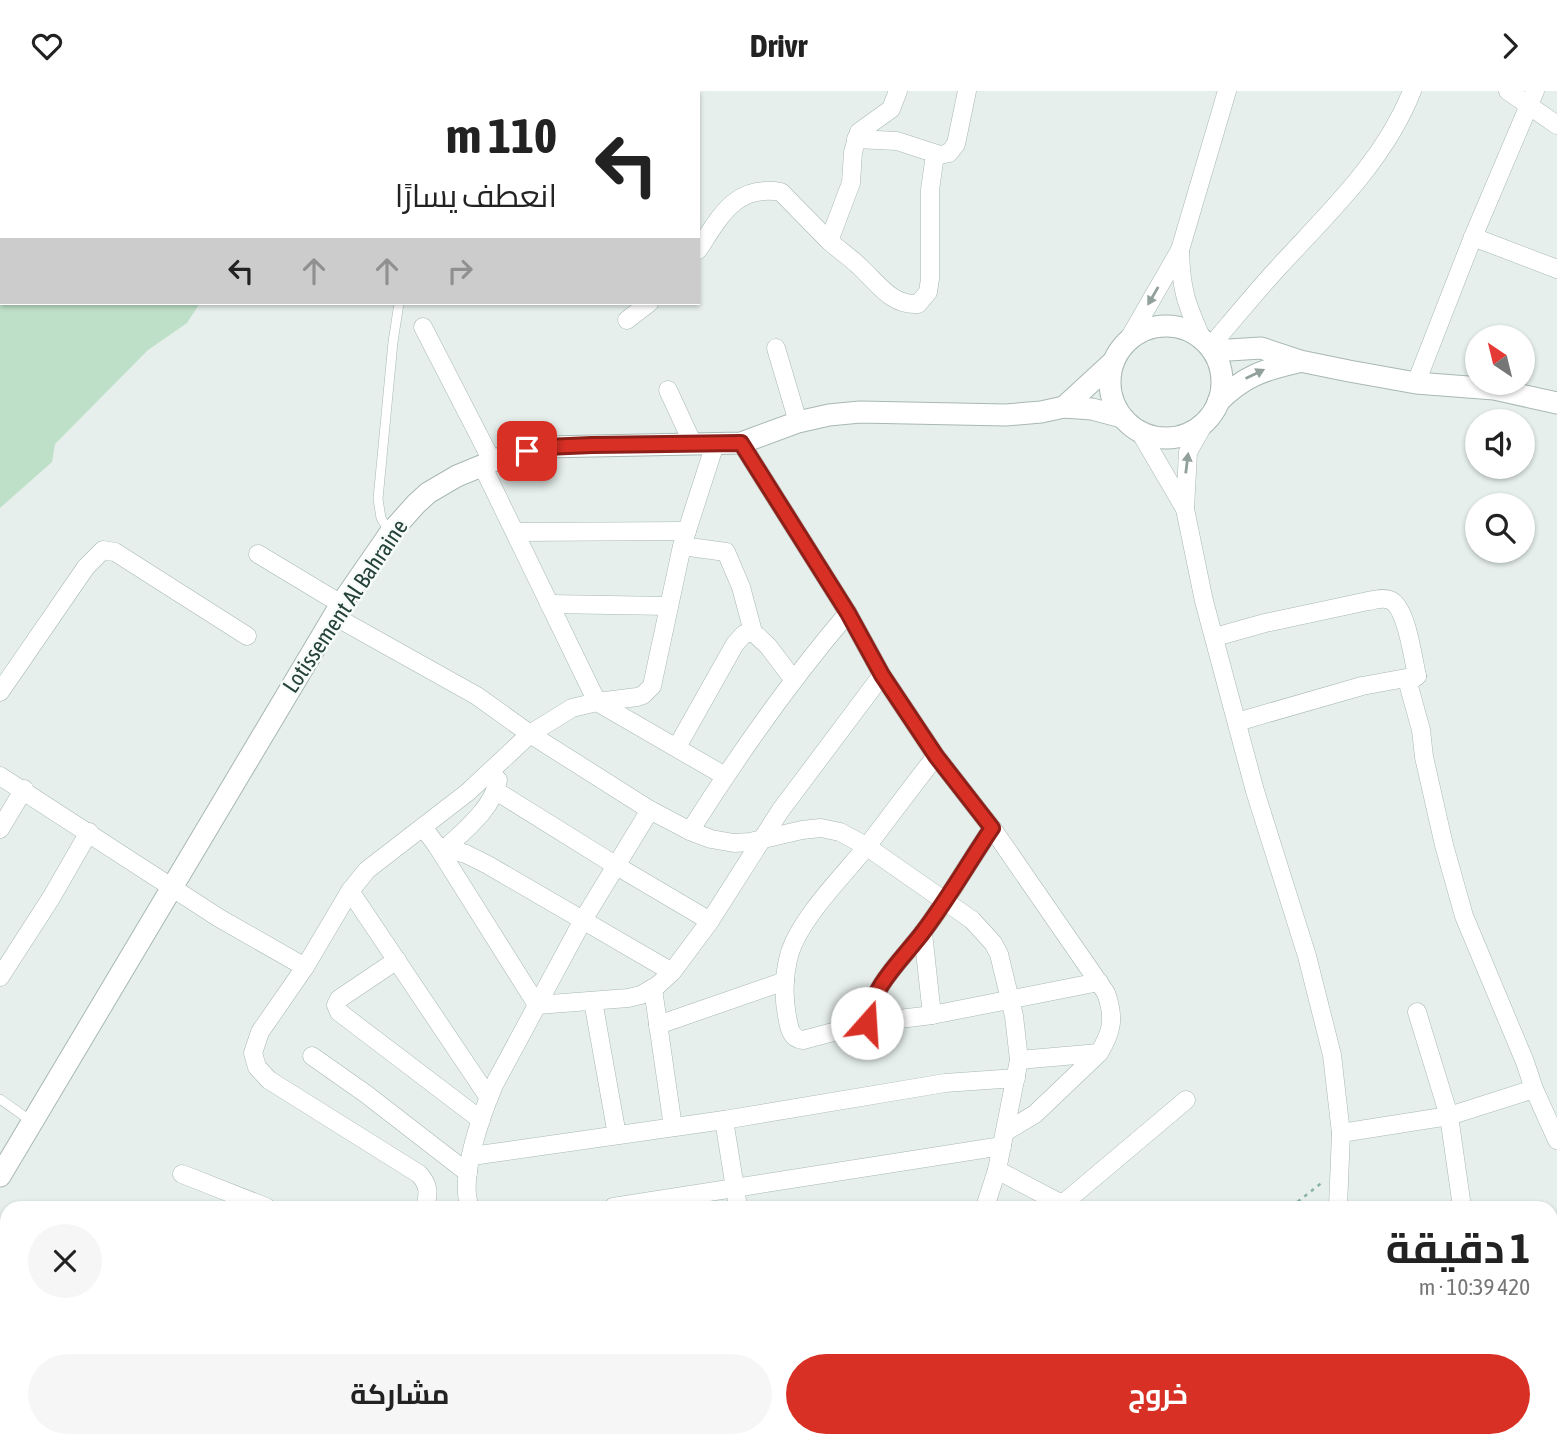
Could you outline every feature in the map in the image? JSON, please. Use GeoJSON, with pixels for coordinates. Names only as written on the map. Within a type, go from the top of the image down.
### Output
{"type":"FeatureCollection","features":[{"type":"Feature","properties":{"kind":"street"},"geometry":{"type":"LineString","coordinates":[[856,139],[897,141],[944,155],[954,149],[967,91]]}},
{"type":"Feature","properties":{"kind":"street"},"geometry":{"type":"LineString","coordinates":[[1064,407],[1114,361],[1180,250],[1227,91]]}},
{"type":"Feature","properties":{"kind":"street"},"geometry":{"type":"LineString","coordinates":[[1208,345],[1347,194],[1405,111],[1412,91]]}},
{"type":"Feature","properties":{"kind":"street"},"geometry":{"type":"LineString","coordinates":[[1507,91],[1532,98],[1557,125]]}},
{"type":"Feature","properties":{"kind":"street"},"geometry":{"type":"LineString","coordinates":[[829,241],[851,183],[856,139],[864,127],[891,109],[892,93]]}},
{"type":"Feature","properties":{"kind":"street"},"geometry":{"type":"LineString","coordinates":[[1416,383],[1473,237],[1532,98]]}},
{"type":"Feature","properties":{"kind":"street"},"geometry":{"type":"LineString","coordinates":[[700,246],[732,205],[756,190],[781,192],[888,295],[908,305],[918,304],[928,292],[930,279],[930,190],[936,154]]}},
{"type":"Feature","properties":{"kind":"street"},"geometry":{"type":"LineString","coordinates":[[1473,237],[1557,269]]}},
{"type":"Feature","properties":{"kind":"street"},"geometry":{"type":"LineString","coordinates":[[1180,250],[1181,282],[1187,306],[1221,368],[1218,403]]}},
{"type":"Feature","properties":{"kind":"street"},"geometry":{"type":"LineString","coordinates":[[627,320],[646,305]]}},
{"type":"Feature","properties":{"kind":"street"},"geometry":{"type":"LineString","coordinates":[[1127,342],[1147,329],[1170,326],[1181,328],[1208,345],[1261,348],[1300,362],[1416,383],[1494,389],[1557,403]]}},
{"type":"Feature","properties":{"kind":"street"},"geometry":{"type":"LineString","coordinates":[[423,327],[487,463],[515,532],[597,702],[725,776]]}},
{"type":"Feature","properties":{"kind":"street"},"geometry":{"type":"LineString","coordinates":[[776,348],[799,422]]}},
{"type":"Feature","properties":{"kind":"street"},"geometry":{"type":"LineString","coordinates":[[1114,361],[1111,396],[1122,417],[1140,432],[1185,509]]}},
{"type":"Feature","properties":{"kind":"street"},"geometry":{"type":"LineString","coordinates":[[1300,362],[1265,369],[1242,380],[1218,403],[1188,452],[1185,509],[1204,601],[1271,848],[1307,956],[1332,1055],[1341,1133],[1338,1201]]}},
{"type":"Feature","properties":{"kind":"street"},"geometry":{"type":"LineString","coordinates":[[668,390],[693,444]]}},
{"type":"Feature","properties":{"kind":"street","name":"Lotissement Al Bahraine"},"geometry":{"type":"LineString","coordinates":[[0,1175],[338,610],[390,533],[428,493],[508,454],[545,447],[741,443],[799,422],[829,415],[860,412],[1006,415],[1064,407],[1092,409],[1122,417]]}},
{"type":"Feature","properties":{"kind":"street"},"geometry":{"type":"LineString","coordinates":[[1140,432],[1174,438],[1186,435],[1205,422]]}},
{"type":"Feature","properties":{"kind":"street"},"geometry":{"type":"LineString","coordinates":[[649,1201],[1004,1139],[1035,1114],[1099,1053],[1108,1039],[1112,1020],[1110,1002],[1099,982],[992,828],[936,756],[882,675],[848,613],[741,443]]}},
{"type":"Feature","properties":{"kind":"street"},"geometry":{"type":"LineString","coordinates":[[426,1201],[428,1187],[419,1174],[269,1080],[257,1067],[253,1053],[260,1031],[305,967],[350,891],[378,860],[468,792],[530,734],[572,708],[637,697],[652,686],[685,539],[715,444]]}},
{"type":"Feature","properties":{"kind":"street"},"geometry":{"type":"LineString","coordinates":[[515,532],[685,539],[726,552],[741,587],[753,632],[768,646],[793,680]]}},
{"type":"Feature","properties":{"kind":"street"},"geometry":{"type":"LineString","coordinates":[[0,692],[86,567],[103,550],[116,552],[247,636]]}},
{"type":"Feature","properties":{"kind":"street"},"geometry":{"type":"LineString","coordinates":[[258,554],[338,610],[477,696],[530,734],[650,810],[690,831],[711,839],[750,842],[802,830],[830,829],[866,846],[972,920],[993,943],[1004,973],[1016,1031],[1017,1069],[997,1170],[987,1201]]}},
{"type":"Feature","properties":{"kind":"street"},"geometry":{"type":"LineString","coordinates":[[1215,637],[1383,598],[1391,600],[1399,608],[1407,629],[1417,676]]}},
{"type":"Feature","properties":{"kind":"street"},"geometry":{"type":"LineString","coordinates":[[549,604],[669,607]]}},
{"type":"Feature","properties":{"kind":"street"},"geometry":{"type":"LineString","coordinates":[[690,831],[793,680],[848,613]]}},
{"type":"Feature","properties":{"kind":"street"},"geometry":{"type":"LineString","coordinates":[[677,747],[735,644],[744,634],[753,632]]}},
{"type":"Feature","properties":{"kind":"street"},"geometry":{"type":"LineString","coordinates":[[537,1005],[641,995],[653,989],[672,972],[710,921],[796,788],[882,675]]}},
{"type":"Feature","properties":{"kind":"street"},"geometry":{"type":"LineString","coordinates":[[1237,722],[1352,688],[1417,676]]}},
{"type":"Feature","properties":{"kind":"street"},"geometry":{"type":"LineString","coordinates":[[1417,676],[1408,683],[1421,730],[1424,757],[1444,845],[1464,916],[1557,1140]]}},
{"type":"Feature","properties":{"kind":"street"},"geometry":{"type":"LineString","coordinates":[[936,756],[843,872],[795,941],[785,981],[790,1030],[797,1039],[803,1040],[867,1023],[932,1015],[1099,982]]}},
{"type":"Feature","properties":{"kind":"street"},"geometry":{"type":"LineString","coordinates":[[442,847],[477,817],[496,791],[498,780],[495,767]]}},
{"type":"Feature","properties":{"kind":"street"},"geometry":{"type":"LineString","coordinates":[[0,776],[228,923],[305,967]]}},
{"type":"Feature","properties":{"kind":"street"},"geometry":{"type":"LineString","coordinates":[[0,829],[24,789]]}},
{"type":"Feature","properties":{"kind":"street"},"geometry":{"type":"LineString","coordinates":[[496,791],[710,921]]}},
{"type":"Feature","properties":{"kind":"street"},"geometry":{"type":"LineString","coordinates":[[468,1201],[466,1194],[470,1165],[489,1098],[583,920],[650,810]]}},
{"type":"Feature","properties":{"kind":"street"},"geometry":{"type":"LineString","coordinates":[[423,827],[442,847],[537,1005]]}},
{"type":"Feature","properties":{"kind":"street"},"geometry":{"type":"LineString","coordinates":[[867,1023],[877,992],[903,955],[923,933],[992,828]]}},
{"type":"Feature","properties":{"kind":"street"},"geometry":{"type":"LineString","coordinates":[[0,977],[89,832]]}},
{"type":"Feature","properties":{"kind":"street"},"geometry":{"type":"LineString","coordinates":[[442,847],[476,858],[672,972]]}},
{"type":"Feature","properties":{"kind":"street"},"geometry":{"type":"LineString","coordinates":[[350,891],[489,1098]]}},
{"type":"Feature","properties":{"kind":"street"},"geometry":{"type":"LineString","coordinates":[[923,933],[932,1015]]}},
{"type":"Feature","properties":{"kind":"street"},"geometry":{"type":"LineString","coordinates":[[397,960],[339,999],[336,1005],[339,1012],[481,1120]]}},
{"type":"Feature","properties":{"kind":"street"},"geometry":{"type":"LineString","coordinates":[[657,1024],[785,981]]}},
{"type":"Feature","properties":{"kind":"street"},"geometry":{"type":"LineString","coordinates":[[653,989],[673,1126]]}},
{"type":"Feature","properties":{"kind":"street"},"geometry":{"type":"LineString","coordinates":[[593,1001],[617,1135]]}},
{"type":"Feature","properties":{"kind":"street"},"geometry":{"type":"LineString","coordinates":[[1417,1012],[1449,1116],[1461,1201]]}},
{"type":"Feature","properties":{"kind":"street"},"geometry":{"type":"LineString","coordinates":[[312,1056],[470,1165],[617,1135],[945,1083],[1099,1053]]}},
{"type":"Feature","properties":{"kind":"street"},"geometry":{"type":"LineString","coordinates":[[1341,1133],[1449,1116],[1534,1089]]}},
{"type":"Feature","properties":{"kind":"street"},"geometry":{"type":"LineString","coordinates":[[1066,1201],[1185,1100]]}},
{"type":"Feature","properties":{"kind":"street"},"geometry":{"type":"LineString","coordinates":[[724,1120],[737,1201]]}},
{"type":"Feature","properties":{"kind":"street"},"geometry":{"type":"LineString","coordinates":[[997,1170],[1056,1201]]}},
{"type":"Feature","properties":{"kind":"street"},"geometry":{"type":"LineString","coordinates":[[182,1174],[252,1201]]}},
{"type":"Feature","properties":{"kind":"lane"},"geometry":{"type":"LineString","coordinates":[[390,533],[381,518],[378,499],[399,305]]}},
{"type":"Feature","properties":{"kind":"lane"},"geometry":{"type":"LineString","coordinates":[[0,1099],[31,1121]]}},
{"type":"Feature","properties":{"kind":"path"},"geometry":{"type":"LineString","coordinates":[[1299,1201],[1338,1170]]}},
{"type":"Feature","properties":{"kind":"green space"},"geometry":{"type":"Polygon","coordinates":[[[0,305],[199,305],[187,323],[148,350],[55,444],[52,462],[0,508],[0,305]]]}},
{"type":"Feature","properties":{"kind":"route"},"geometry":{"type":"LineString","coordinates":[[527,451],[545,447],[592,445],[741,443],[848,613],[882,675],[936,756],[992,828],[923,933],[903,955],[877,992],[868,1013],[867,1023]]}}]}
